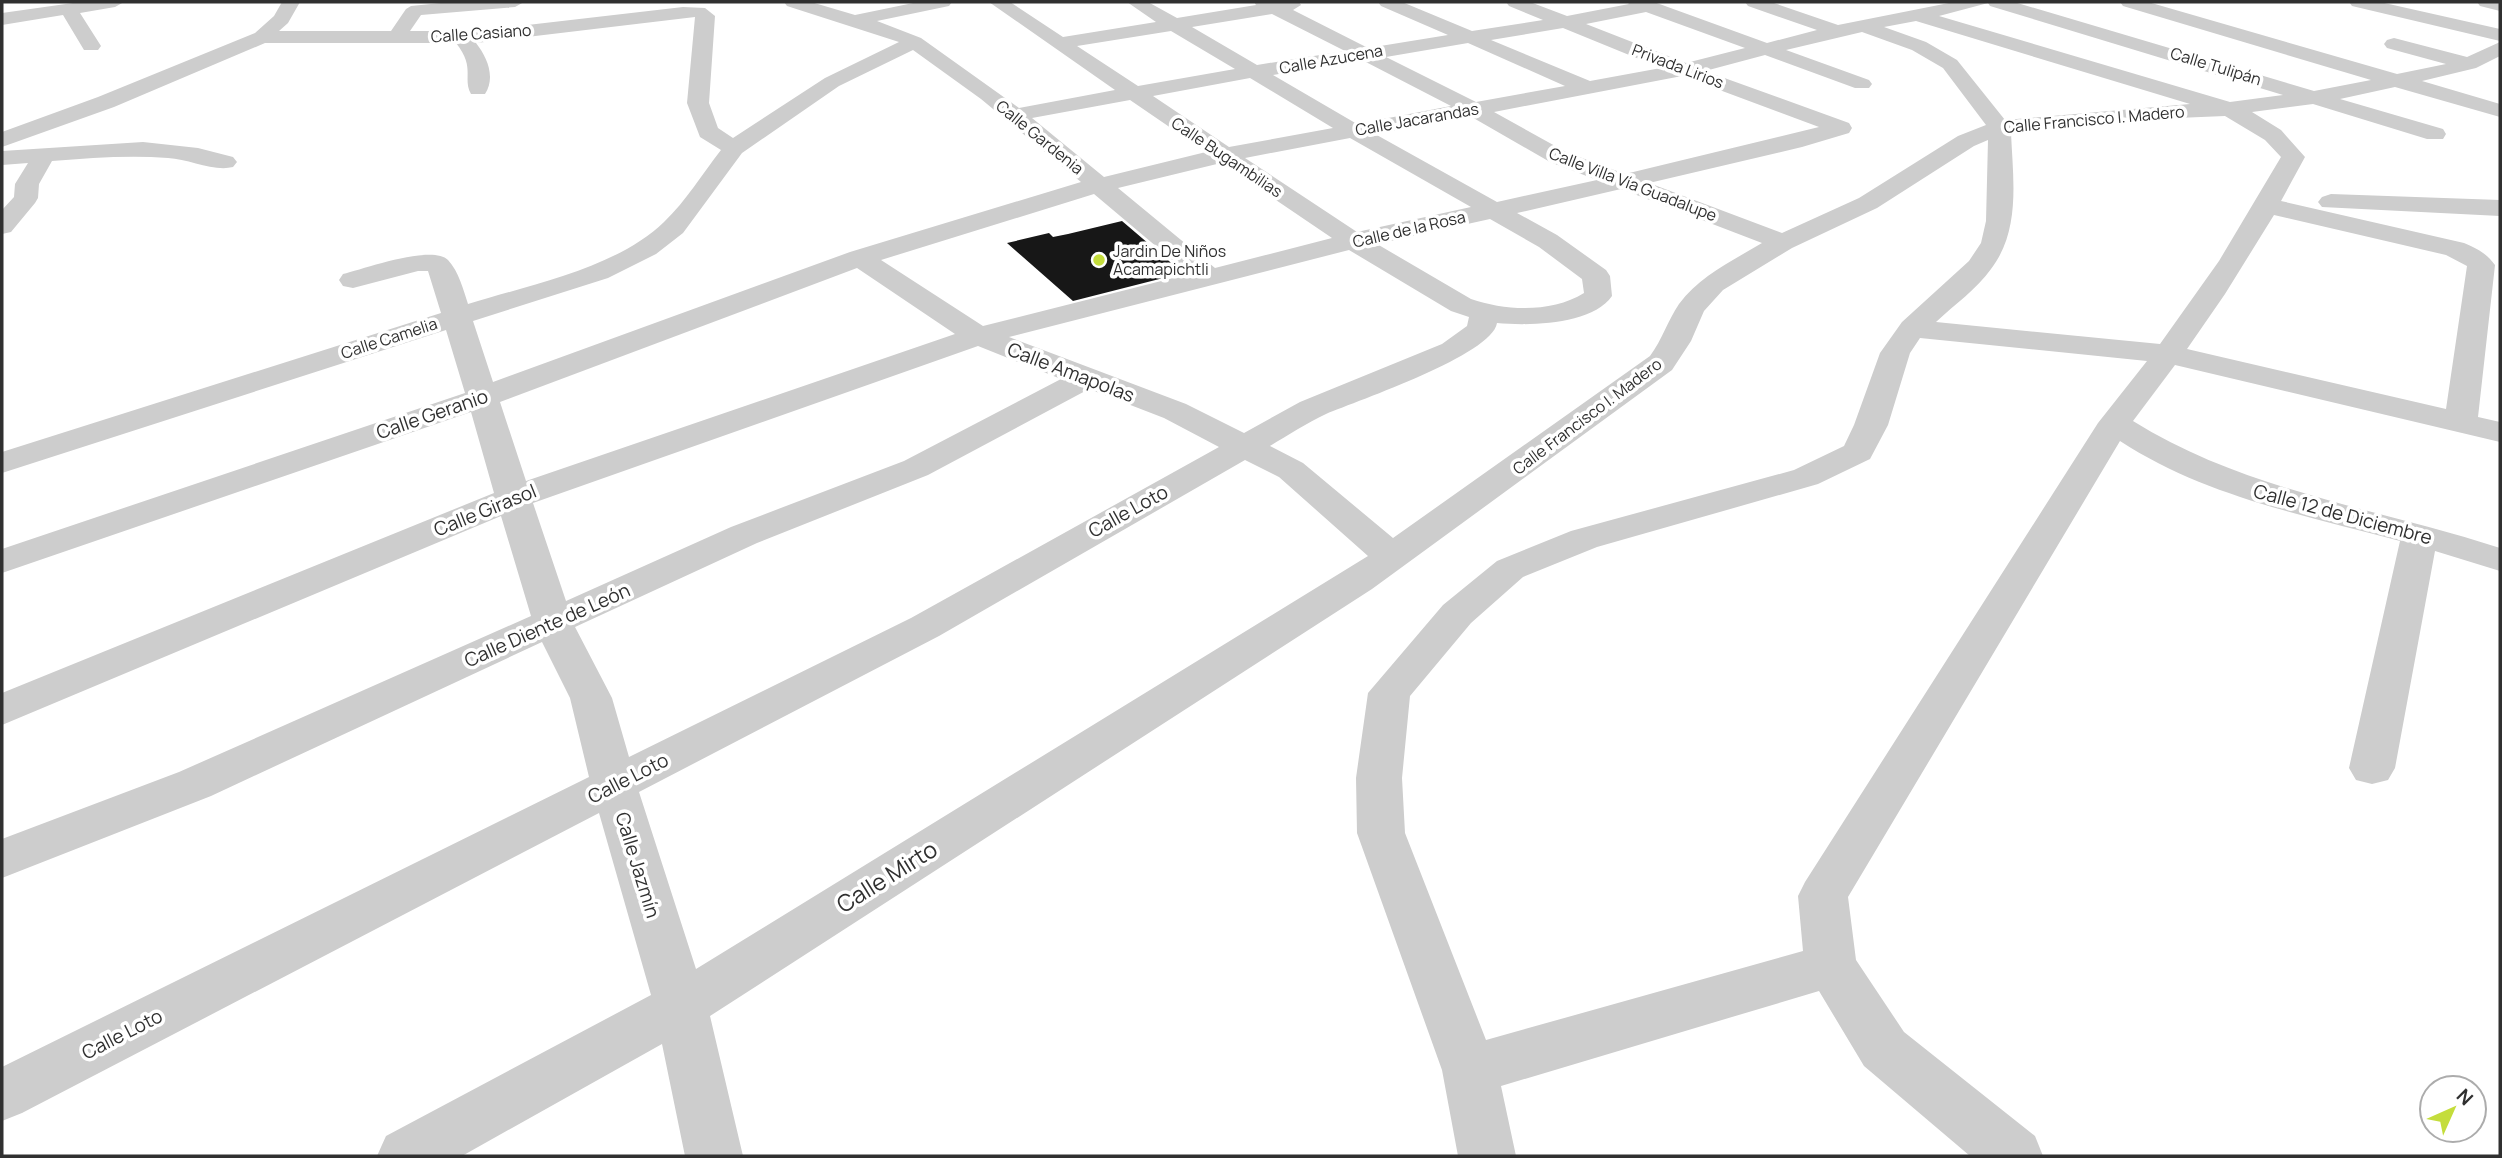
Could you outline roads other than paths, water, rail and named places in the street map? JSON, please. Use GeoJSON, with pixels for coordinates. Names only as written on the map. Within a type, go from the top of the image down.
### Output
{"type":"FeatureCollection","features":[{"type":"Feature","properties":{"kind":"street"},"geometry":{"type":"LineString","coordinates":[[2,19],[115,2]]}},
{"type":"Feature","properties":{"kind":"street"},"geometry":{"type":"LineString","coordinates":[[2,140],[106,102],[262,37],[281,19],[291,2]]}},
{"type":"Feature","properties":{"kind":"street"},"geometry":{"type":"LineString","coordinates":[[397,37],[412,13],[417,10],[515,2]]}},
{"type":"Feature","properties":{"kind":"street","name":"Calle Gardenia"},"geometry":{"type":"LineString","coordinates":[[793,2],[894,32],[914,42],[1015,115],[1211,278]]}},
{"type":"Feature","properties":{"kind":"street"},"geometry":{"type":"LineString","coordinates":[[881,2],[899,10]]}},
{"type":"Feature","properties":{"kind":"street"},"geometry":{"type":"LineString","coordinates":[[854,21],[943,2]]}},
{"type":"Feature","properties":{"kind":"street","name":"Calle Bugambilias"},"geometry":{"type":"LineString","coordinates":[[998,2],[1353,241],[1472,309]]}},
{"type":"Feature","properties":{"kind":"street"},"geometry":{"type":"LineString","coordinates":[[1136,2],[1252,72],[1548,241],[1596,276],[1598,296],[1579,308],[1525,317],[1472,309]]}},
{"type":"Feature","properties":{"kind":"street"},"geometry":{"type":"LineString","coordinates":[[1061,43],[1270,5],[1312,2]]}},
{"type":"Feature","properties":{"kind":"street"},"geometry":{"type":"LineString","coordinates":[[1387,2],[1588,88]]}},
{"type":"Feature","properties":{"kind":"street","name":"Privada Lirios"},"geometry":{"type":"LineString","coordinates":[[1515,2],[1684,70],[1841,128]]}},
{"type":"Feature","properties":{"kind":"street"},"geometry":{"type":"LineString","coordinates":[[1487,1156],[1470,1070],[1381,833],[1379,778],[1389,694],[1457,614],[1510,569],[1584,540],[1806,477],[1858,452],[1871,425],[1895,353],[1912,328],[1980,266],[1994,243],[1999,221],[1999,127],[1950,64],[1919,46],[1862,21],[1754,2]]}},
{"type":"Feature","properties":{"kind":"street","name":"Calle Jacarandas"},"geometry":{"type":"LineString","coordinates":[[860,258],[974,219],[1098,184],[1223,155],[1684,70],[1765,50],[1862,21],[1917,15],[1980,2]]}},
{"type":"Feature","properties":{"kind":"street","name":"Calle Tulipán"},"geometry":{"type":"LineString","coordinates":[[1996,2],[2435,134]]}},
{"type":"Feature","properties":{"kind":"street"},"geometry":{"type":"LineString","coordinates":[[2129,2],[2500,111]]}},
{"type":"Feature","properties":{"kind":"street"},"geometry":{"type":"LineString","coordinates":[[2358,2],[2500,35]]}},
{"type":"Feature","properties":{"kind":"street"},"geometry":{"type":"LineString","coordinates":[[2486,2],[2500,6]]}},
{"type":"Feature","properties":{"kind":"street"},"geometry":{"type":"LineString","coordinates":[[1642,4],[1862,84]]}},
{"type":"Feature","properties":{"kind":"street","name":"Calle Azucena"},"geometry":{"type":"LineString","coordinates":[[1015,115],[1463,36],[1566,22],[1642,4]]}},
{"type":"Feature","properties":{"kind":"street"},"geometry":{"type":"LineString","coordinates":[[2,5],[39,13]]}},
{"type":"Feature","properties":{"kind":"street","name":"Calle Villa Vía Guadalupe"},"geometry":{"type":"LineString","coordinates":[[1270,5],[1360,54],[1473,109],[1558,157],[1783,242]]}},
{"type":"Feature","properties":{"kind":"street"},"geometry":{"type":"LineString","coordinates":[[68,9],[91,46]]}},
{"type":"Feature","properties":{"kind":"street","name":"Calle Casiano"},"geometry":{"type":"LineString","coordinates":[[262,37],[462,38],[699,12],[706,16],[698,103],[708,132],[734,148]]}},
{"type":"Feature","properties":{"kind":"street"},"geometry":{"type":"LineString","coordinates":[[1917,15],[2229,109],[2270,132],[2287,146],[2293,157],[2270,203],[2169,354],[2114,423],[1823,896],[1831,965],[1884,1049],[2014,1156]]}},
{"type":"Feature","properties":{"kind":"street"},"geometry":{"type":"LineString","coordinates":[[462,38],[477,56],[481,72],[478,90]]}},
{"type":"Feature","properties":{"kind":"street","name":"Calle Camelia"},"geometry":{"type":"LineString","coordinates":[[2,463],[598,272],[647,248],[674,227],[734,148],[758,130],[832,82],[914,42]]}},
{"type":"Feature","properties":{"kind":"street"},"geometry":{"type":"LineString","coordinates":[[2394,44],[2500,71]]}},
{"type":"Feature","properties":{"kind":"street"},"geometry":{"type":"LineString","coordinates":[[2469,64],[2500,48]]}},
{"type":"Feature","properties":{"kind":"street","name":"Calle Francisco I. Madero"},"geometry":{"type":"LineString","coordinates":[[1374,569],[1661,363],[1676,341],[1690,308],[1713,284],[1783,242],[1868,203],[1966,141],[1999,127],[2153,112],[2229,109],[2317,97],[2469,64]]}},
{"type":"Feature","properties":{"kind":"street","name":"Calle de la Rosa"},"geometry":{"type":"LineString","coordinates":[[978,336],[1353,241],[1626,181],[1794,142],[1841,128]]}},
{"type":"Feature","properties":{"kind":"street"},"geometry":{"type":"LineString","coordinates":[[2,158],[160,151],[187,153],[225,162]]}},
{"type":"Feature","properties":{"kind":"street"},"geometry":{"type":"LineString","coordinates":[[2,226],[26,198],[27,184],[40,164],[40,156]]}},
{"type":"Feature","properties":{"kind":"street"},"geometry":{"type":"LineString","coordinates":[[2270,203],[2500,208]]}},
{"type":"Feature","properties":{"kind":"street"},"geometry":{"type":"LineString","coordinates":[[2270,203],[2436,244],[2472,256],[2481,265],[2462,421]]}},
{"type":"Feature","properties":{"kind":"street","name":"Calle Amapolas"},"geometry":{"type":"LineString","coordinates":[[860,258],[978,336],[1175,411],[1291,470],[1374,569]]}},
{"type":"Feature","properties":{"kind":"street","name":"Calle Geranio"},"geometry":{"type":"LineString","coordinates":[[2,562],[483,397],[860,258]]}},
{"type":"Feature","properties":{"kind":"street","name":"Calle Jazmín"},"geometry":{"type":"LineString","coordinates":[[354,280],[417,263],[436,263],[443,272],[553,623],[591,698],[614,785],[681,1006],[713,1156]]}},
{"type":"Feature","properties":{"kind":"street"},"geometry":{"type":"LineString","coordinates":[[1247,446],[1311,410],[1453,350],[1482,330],[1472,309]]}},
{"type":"Feature","properties":{"kind":"street"},"geometry":{"type":"LineString","coordinates":[[1912,328],[2169,354],[2500,432]]}},
{"type":"Feature","properties":{"kind":"street","name":"Calle Girasol"},"geometry":{"type":"LineString","coordinates":[[2,710],[514,497],[978,336]]}},
{"type":"Feature","properties":{"kind":"street","name":"Calle Diente de León"},"geometry":{"type":"LineString","coordinates":[[2,859],[195,784],[744,535],[916,468],[1086,379]]}},
{"type":"Feature","properties":{"kind":"street","name":"Calle 12 de Diciembre"},"geometry":{"type":"LineString","coordinates":[[2114,423],[2182,464],[2274,498],[2420,534],[2500,560]]}},
{"type":"Feature","properties":{"kind":"street","name":"Calle Loto"},"geometry":{"type":"LineString","coordinates":[[2,1095],[925,627],[1117,516],[1247,446]]}},
{"type":"Feature","properties":{"kind":"street"},"geometry":{"type":"LineString","coordinates":[[2372,768],[2420,534]]}},
{"type":"Feature","properties":{"kind":"street","name":"Calle Mirto"},"geometry":{"type":"LineString","coordinates":[[407,1156],[681,1006],[1374,569]]}},
{"type":"Feature","properties":{"kind":"street"},"geometry":{"type":"LineString","coordinates":[[1470,1070],[1831,965]]}},
{"type":"Feature","properties":{"kind":"place","name":"Jardin De Niños Acamapichtli"},"geometry":{"type":"Point","coordinates":[1099,260]}}]}
